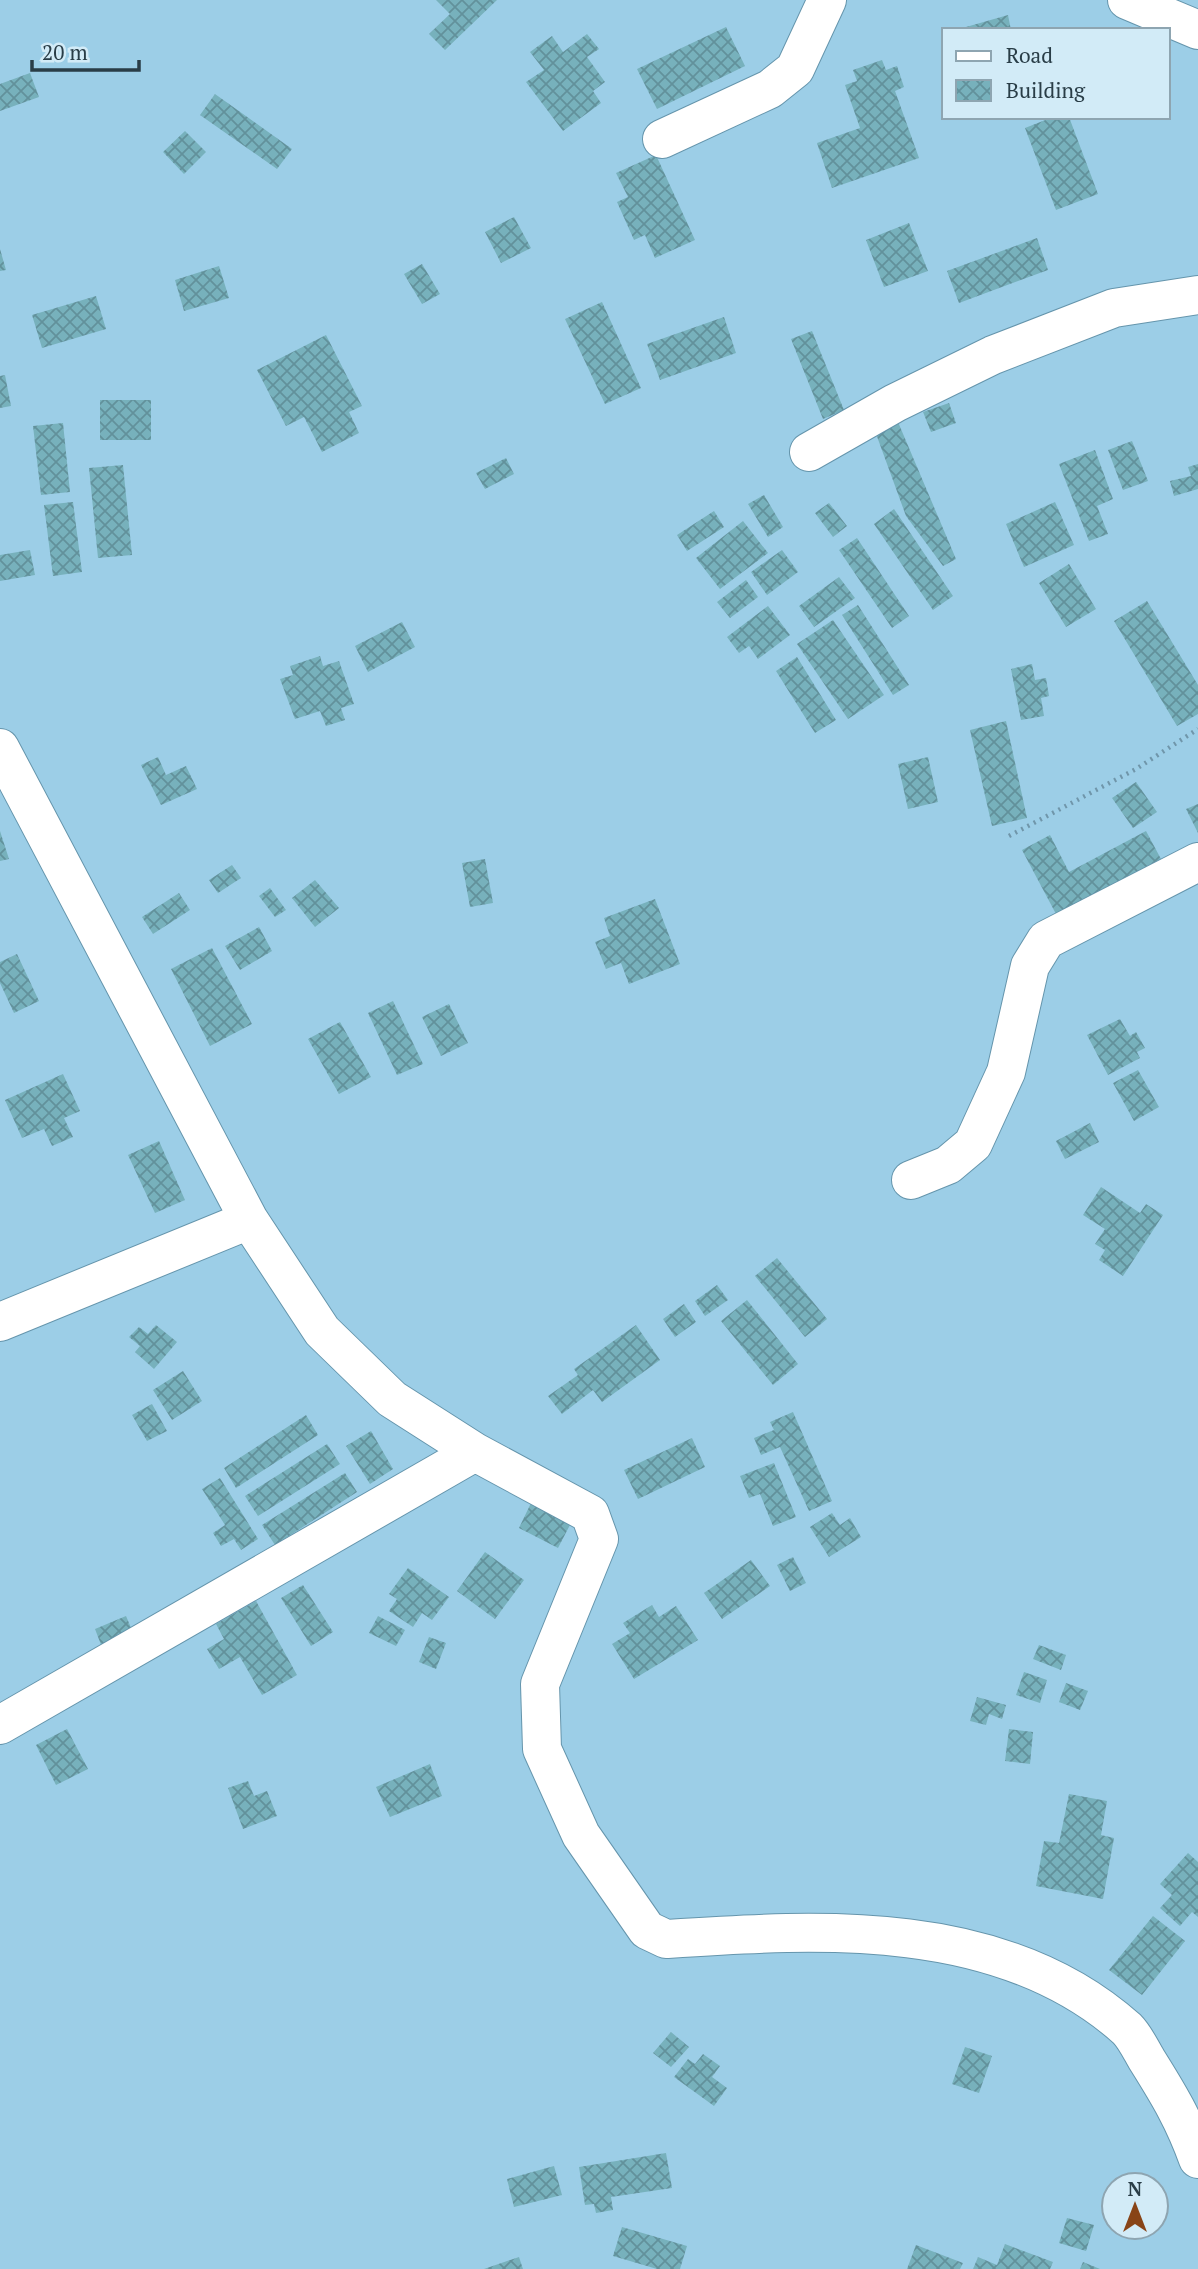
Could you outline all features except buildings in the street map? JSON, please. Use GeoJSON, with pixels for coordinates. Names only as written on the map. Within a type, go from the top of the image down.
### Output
{"type":"FeatureCollection","features":[{"type":"Feature","properties":{"kind":"street"},"geometry":{"type":"LineString","coordinates":[[662,139],[770,89],[795,69],[827,0]]}},
{"type":"Feature","properties":{"kind":"street"},"geometry":{"type":"LineString","coordinates":[[1127,0],[1198,30]]}},
{"type":"Feature","properties":{"kind":"street"},"geometry":{"type":"LineString","coordinates":[[809,452],[895,403],[993,355],[1114,308],[1198,295]]}},
{"type":"Feature","properties":{"kind":"street"},"geometry":{"type":"LineString","coordinates":[[0,748],[249,1220],[322,1331],[392,1399],[475,1452],[590,1514],[599,1538],[540,1684],[542,1749],[581,1835],[648,1930],[666,1939],[850,1932],[940,1941],[1000,1958],[1070,1989],[1129,2031],[1182,2115],[1198,2159]]}},
{"type":"Feature","properties":{"kind":"street"},"geometry":{"type":"LineString","coordinates":[[911,1180],[948,1165],[973,1143],[1006,1072],[1030,966],[1046,940],[1198,862]]}},
{"type":"Feature","properties":{"kind":"street"},"geometry":{"type":"LineString","coordinates":[[0,1322],[249,1220]]}},
{"type":"Feature","properties":{"kind":"street"},"geometry":{"type":"LineString","coordinates":[[0,1725],[475,1452]]}},
{"type":"Feature","properties":{"kind":"path"},"geometry":{"type":"LineString","coordinates":[[1009,836],[1136,769],[1198,729]]}}]}
